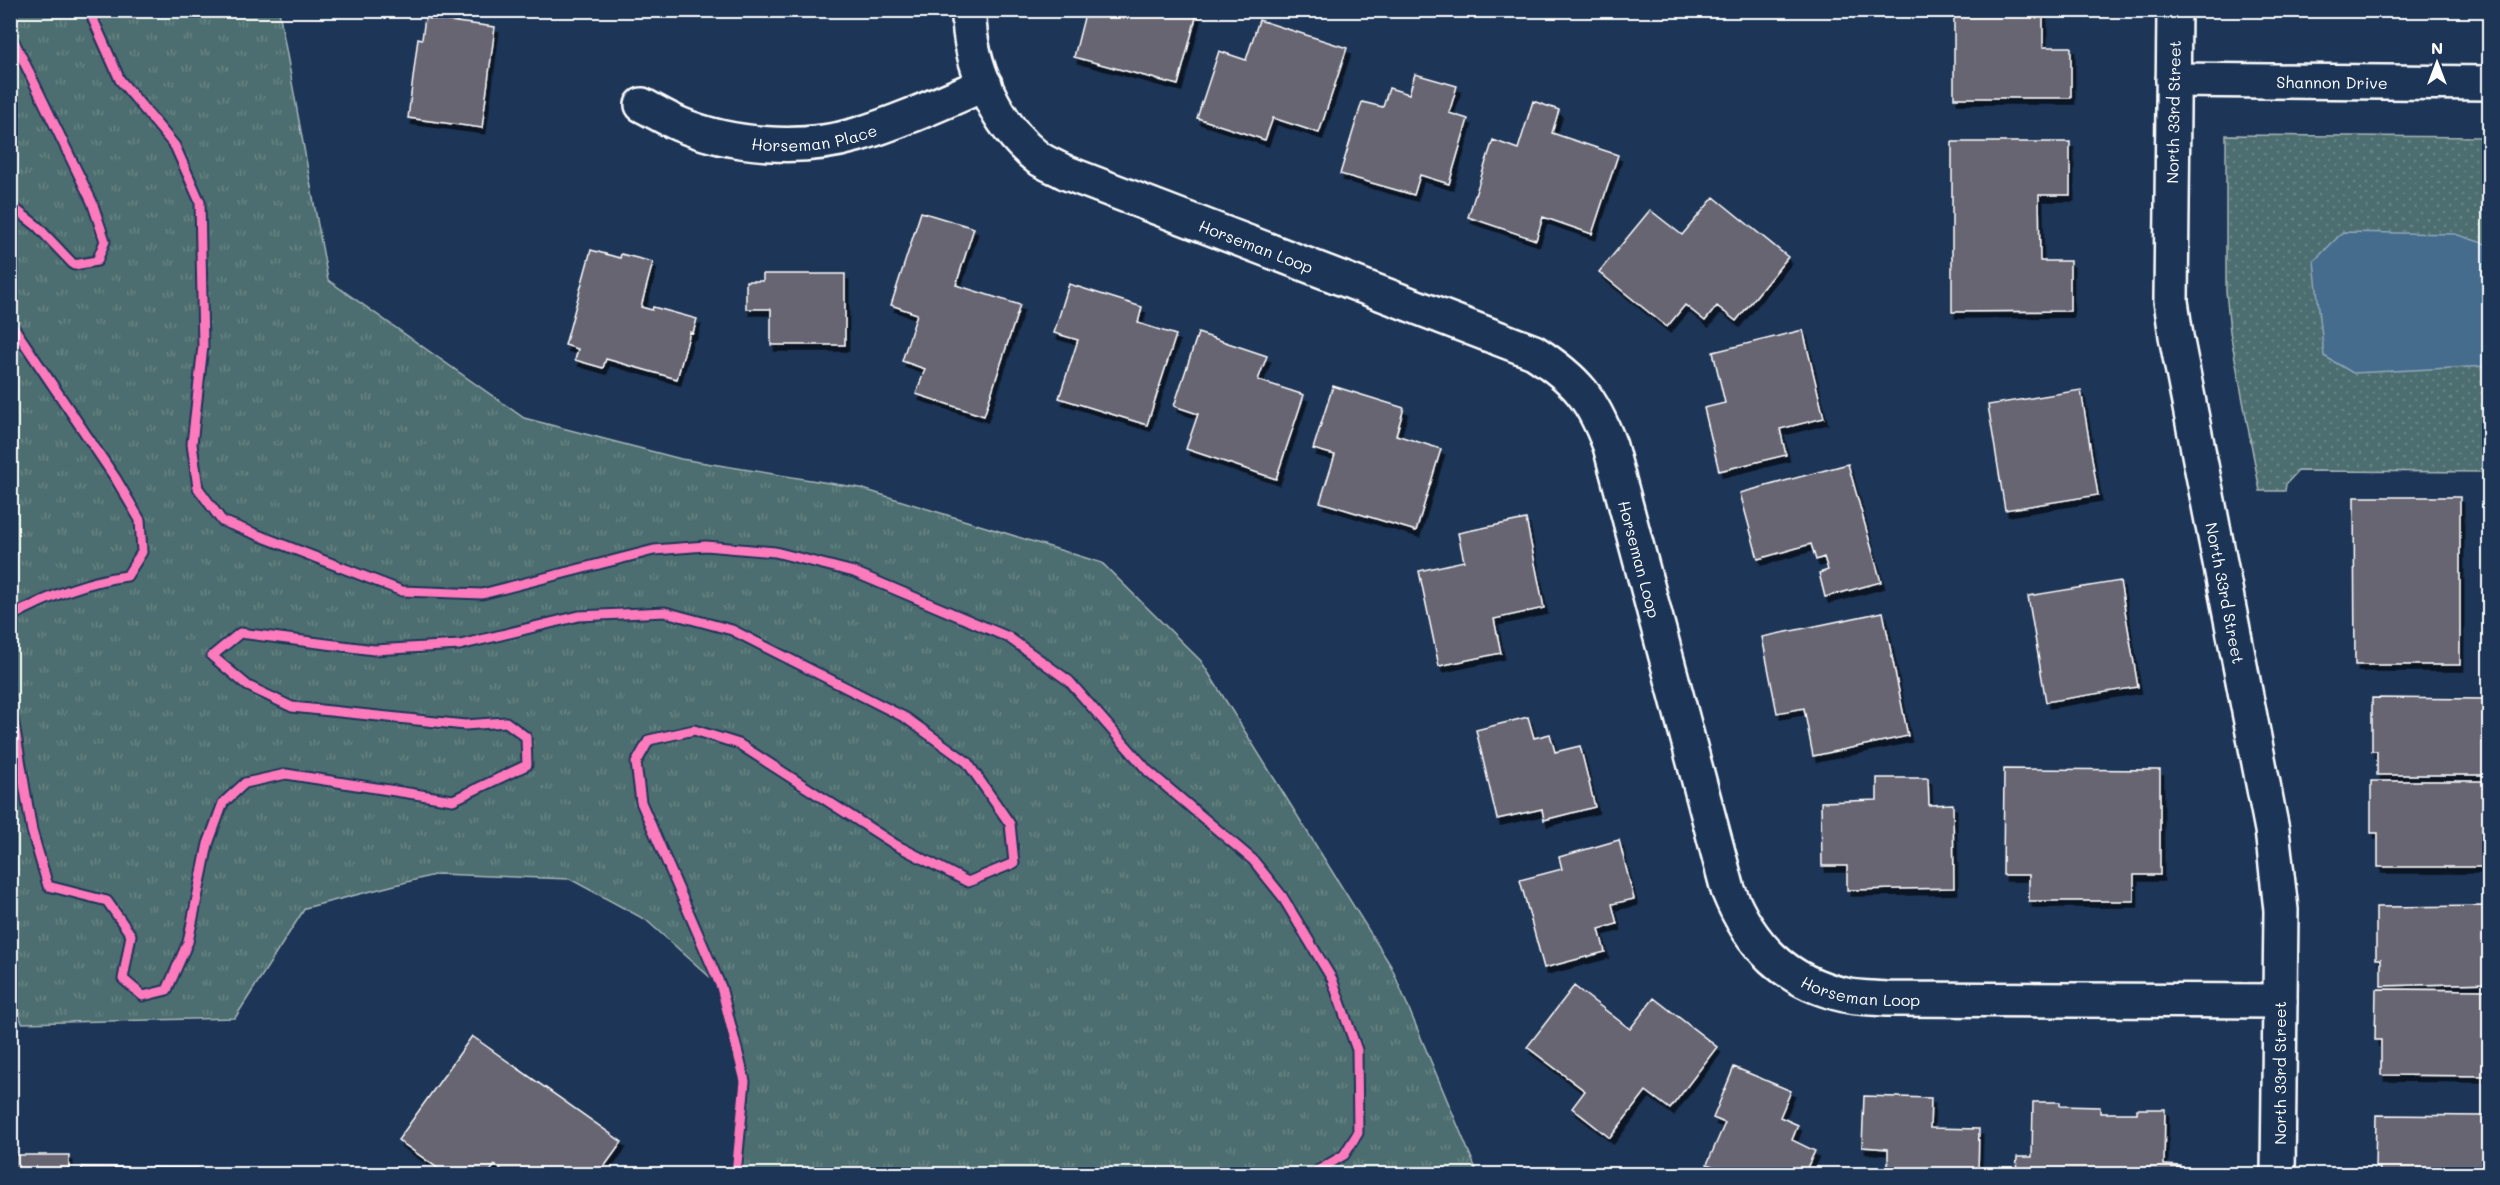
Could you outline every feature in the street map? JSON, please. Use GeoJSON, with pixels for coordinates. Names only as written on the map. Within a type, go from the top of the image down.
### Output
{"type":"FeatureCollection","features":[{"type":"Feature","properties":{"kind":"street","name":"Horseman Loop"},"geometry":{"type":"LineString","coordinates":[[969,10],[969,31],[974,57],[985,84],[1001,115],[1018,138],[1039,159],[1067,173],[1534,352],[1561,369],[1584,392],[1599,418],[1610,446],[1728,890],[1739,917],[1756,943],[1781,968],[1810,984],[1845,996],[1886,999],[2280,1001]]}},
{"type":"Feature","properties":{"kind":"street","name":"North 33rd Street"},"geometry":{"type":"LineString","coordinates":[[2174,10],[2171,301],[2272,830],[2281,910],[2278,1174]]}},
{"type":"Feature","properties":{"kind":"street","name":"Shannon Drive"},"geometry":{"type":"LineString","coordinates":[[2173,80],[2490,83]]}},
{"type":"Feature","properties":{"kind":"street","name":"Horseman Place"},"geometry":{"type":"LineString","coordinates":[[642,105],[680,124],[723,137],[770,143],[815,143],[855,135],[985,84]]}},
{"type":"Feature","properties":{"kind":"green space"},"geometry":{"type":"Polygon","coordinates":[[[10,11],[279,11],[328,280],[524,418],[681,459],[860,488],[1102,563],[1201,661],[1391,966],[1478,1174],[736,1174],[745,1081],[721,987],[646,920],[570,879],[438,874],[305,908],[235,1018],[22,1023],[10,989],[10,11]]]}},
{"type":"Feature","properties":{"kind":"green space"},"geometry":{"type":"Polygon","coordinates":[[[2226,135],[2489,137],[2489,472],[2298,471],[2286,484],[2285,491],[2260,491],[2230,332],[2226,291],[2226,135]]]}},
{"type":"Feature","properties":{"kind":"water"},"geometry":{"type":"Polygon","coordinates":[[[2343,232],[2455,234],[2489,245],[2489,366],[2353,373],[2324,356],[2314,261],[2343,232]]]}},
{"type":"Feature","properties":{"kind":"building"},"geometry":{"type":"Polygon","coordinates":[[[1086,10],[1198,10],[1178,85],[1074,57],[1086,10]]]}},
{"type":"Feature","properties":{"kind":"building"},"geometry":{"type":"Polygon","coordinates":[[[1954,10],[2043,10],[2043,47],[2071,47],[2071,98],[1954,98],[1954,10]]]}},
{"type":"Feature","properties":{"kind":"building"},"geometry":{"type":"Polygon","coordinates":[[[425,18],[495,27],[482,128],[408,118],[418,38],[422,39],[425,18]]]}},
{"type":"Feature","properties":{"kind":"building"},"geometry":{"type":"Polygon","coordinates":[[[1259,20],[1347,48],[1319,133],[1273,118],[1265,140],[1197,118],[1219,51],[1246,60],[1259,20]]]}},
{"type":"Feature","properties":{"kind":"building"},"geometry":{"type":"Polygon","coordinates":[[[1415,74],[1457,86],[1449,113],[1468,119],[1449,184],[1420,175],[1414,195],[1340,174],[1362,102],[1383,107],[1389,88],[1409,94],[1415,74]]]}},
{"type":"Feature","properties":{"kind":"building"},"geometry":{"type":"Polygon","coordinates":[[[1533,101],[1559,110],[1552,133],[1618,155],[1592,234],[1543,217],[1536,240],[1468,217],[1493,140],[1518,149],[1533,101]]]}},
{"type":"Feature","properties":{"kind":"building"},"geometry":{"type":"Polygon","coordinates":[[[1952,142],[2070,142],[2070,195],[2039,195],[2040,261],[2070,261],[2070,311],[1952,312],[1952,142]]]}},
{"type":"Feature","properties":{"kind":"building"},"geometry":{"type":"Polygon","coordinates":[[[1714,197],[1788,257],[1736,321],[1717,306],[1705,321],[1685,305],[1667,327],[1599,272],[1650,210],[1682,235],[1714,197]]]}},
{"type":"Feature","properties":{"kind":"building"},"geometry":{"type":"Polygon","coordinates":[[[921,212],[974,228],[956,285],[1020,305],[984,416],[916,394],[925,369],[902,361],[917,314],[891,305],[921,212]]]}},
{"type":"Feature","properties":{"kind":"building"},"geometry":{"type":"Polygon","coordinates":[[[591,250],[620,258],[621,254],[653,262],[641,307],[652,310],[653,307],[697,319],[693,333],[690,332],[677,379],[606,359],[603,368],[575,360],[578,349],[565,345],[591,250]]]}},
{"type":"Feature","properties":{"kind":"building"},"geometry":{"type":"Polygon","coordinates":[[[763,274],[845,274],[845,345],[771,345],[771,309],[746,309],[746,281],[763,281],[763,274]]]}},
{"type":"Feature","properties":{"kind":"building"},"geometry":{"type":"Polygon","coordinates":[[[1069,284],[1142,307],[1138,323],[1176,335],[1147,425],[1059,398],[1078,340],[1054,333],[1069,284]]]}},
{"type":"Feature","properties":{"kind":"building"},"geometry":{"type":"Polygon","coordinates":[[[1803,330],[1824,418],[1780,429],[1786,455],[1719,471],[1704,408],[1725,403],[1713,352],[1803,330]]]}},
{"type":"Feature","properties":{"kind":"building"},"geometry":{"type":"Polygon","coordinates":[[[1198,333],[1267,356],[1258,380],[1304,395],[1276,479],[1186,449],[1198,414],[1174,406],[1198,333]]]}},
{"type":"Feature","properties":{"kind":"building"},"geometry":{"type":"Polygon","coordinates":[[[1333,386],[1404,408],[1396,435],[1441,449],[1416,531],[1320,502],[1335,455],[1313,449],[1333,386]]]}},
{"type":"Feature","properties":{"kind":"building"},"geometry":{"type":"Polygon","coordinates":[[[2081,390],[2098,495],[2005,510],[1988,405],[2081,390]]]}},
{"type":"Feature","properties":{"kind":"building"},"geometry":{"type":"Polygon","coordinates":[[[1848,464],[1881,582],[1825,597],[1819,573],[1828,570],[1824,557],[1816,560],[1811,544],[1758,559],[1740,493],[1848,464]]]}},
{"type":"Feature","properties":{"kind":"building"},"geometry":{"type":"Polygon","coordinates":[[[2354,497],[2460,497],[2460,665],[2355,665],[2354,497]]]}},
{"type":"Feature","properties":{"kind":"building"},"geometry":{"type":"Polygon","coordinates":[[[1526,519],[1544,608],[1494,619],[1501,653],[1439,666],[1419,571],[1464,561],[1458,533],[1526,519]]]}},
{"type":"Feature","properties":{"kind":"building"},"geometry":{"type":"Polygon","coordinates":[[[2120,581],[2138,687],[2046,702],[2028,596],[2120,581]]]}},
{"type":"Feature","properties":{"kind":"building"},"geometry":{"type":"Polygon","coordinates":[[[1883,612],[1908,736],[1813,756],[1804,708],[1777,713],[1762,637],[1883,612]]]}},
{"type":"Feature","properties":{"kind":"building"},"geometry":{"type":"Polygon","coordinates":[[[2372,698],[2485,699],[2485,775],[2377,775],[2377,751],[2372,751],[2372,698]]]}},
{"type":"Feature","properties":{"kind":"building"},"geometry":{"type":"Polygon","coordinates":[[[1528,717],[1534,738],[1550,734],[1555,752],[1580,746],[1595,807],[1544,820],[1542,809],[1497,819],[1476,730],[1528,717]]]}},
{"type":"Feature","properties":{"kind":"building"},"geometry":{"type":"Polygon","coordinates":[[[2004,769],[2160,770],[2160,875],[2134,875],[2134,901],[2029,901],[2029,875],[2003,875],[2004,769]]]}},
{"type":"Feature","properties":{"kind":"building"},"geometry":{"type":"Polygon","coordinates":[[[1877,778],[1928,778],[1929,805],[1953,804],[1954,888],[1847,890],[1847,866],[1822,866],[1821,802],[1877,800],[1877,778]]]}},
{"type":"Feature","properties":{"kind":"building"},"geometry":{"type":"Polygon","coordinates":[[[2371,781],[2485,781],[2485,867],[2378,867],[2378,833],[2371,833],[2371,781]]]}},
{"type":"Feature","properties":{"kind":"building"},"geometry":{"type":"Polygon","coordinates":[[[1619,840],[1634,899],[1612,904],[1617,924],[1599,929],[1605,952],[1544,968],[1520,880],[1562,869],[1559,857],[1619,840]]]}},
{"type":"Feature","properties":{"kind":"building"},"geometry":{"type":"Polygon","coordinates":[[[2488,906],[2489,983],[2381,986],[2381,959],[2376,959],[2376,907],[2488,906]]]}},
{"type":"Feature","properties":{"kind":"building"},"geometry":{"type":"Polygon","coordinates":[[[1574,986],[1630,1029],[1654,998],[1717,1047],[1670,1109],[1646,1091],[1610,1138],[1572,1108],[1585,1091],[1527,1047],[1574,986]]]}},
{"type":"Feature","properties":{"kind":"building"},"geometry":{"type":"Polygon","coordinates":[[[2376,989],[2487,990],[2486,1076],[2381,1075],[2381,1040],[2375,1040],[2376,989]]]}},
{"type":"Feature","properties":{"kind":"building"},"geometry":{"type":"Polygon","coordinates":[[[472,1036],[622,1142],[599,1174],[508,1174],[495,1165],[488,1174],[446,1174],[398,1140],[472,1036]]]}},
{"type":"Feature","properties":{"kind":"building"},"geometry":{"type":"Polygon","coordinates":[[[1734,1067],[1791,1091],[1780,1117],[1798,1125],[1792,1140],[1815,1151],[1804,1174],[1732,1174],[1707,1164],[1725,1123],[1713,1118],[1734,1067]]]}},
{"type":"Feature","properties":{"kind":"building"},"geometry":{"type":"Polygon","coordinates":[[[1864,1096],[1931,1098],[1930,1128],[1979,1129],[1978,1174],[1888,1174],[1888,1149],[1862,1147],[1864,1096]]]}},
{"type":"Feature","properties":{"kind":"building"},"geometry":{"type":"Polygon","coordinates":[[[2033,1102],[2060,1102],[2060,1106],[2100,1107],[2100,1113],[2137,1113],[2137,1109],[2165,1109],[2164,1165],[2180,1166],[2180,1174],[2016,1174],[2017,1157],[2032,1157],[2033,1102]]]}},
{"type":"Feature","properties":{"kind":"building"},"geometry":{"type":"Polygon","coordinates":[[[2376,1115],[2486,1116],[2485,1174],[2379,1174],[2380,1168],[2375,1168],[2376,1115]]]}},
{"type":"Feature","properties":{"kind":"building"},"geometry":{"type":"Polygon","coordinates":[[[10,1155],[69,1155],[69,1174],[10,1174],[10,1155]]]}},
{"type":"Feature","properties":{"kind":"building"},"geometry":{"type":"Polygon","coordinates":[[[82,1167],[198,1168],[198,1174],[82,1174],[82,1167]]]}},
{"type":"Feature","properties":{"kind":"cycle path"},"geometry":{"type":"LineString","coordinates":[[89,10],[120,80],[175,146],[200,202],[203,346],[192,444],[198,488],[222,521],[402,591],[482,594],[654,550],[706,546],[775,552],[854,572],[1008,637],[1069,681],[1148,771],[1253,860],[1282,896],[1332,979],[1357,1050],[1358,1133],[1344,1155],[1312,1174]]}},
{"type":"Feature","properties":{"kind":"cycle path"},"geometry":{"type":"LineString","coordinates":[[10,33],[92,202],[105,241],[97,261],[74,265],[37,226],[10,205]]}},
{"type":"Feature","properties":{"kind":"cycle path"},"geometry":{"type":"LineString","coordinates":[[10,322],[116,479],[140,520],[142,552],[127,576],[111,578],[67,591],[10,617]]}},
{"type":"Feature","properties":{"kind":"cycle path"},"geometry":{"type":"LineString","coordinates":[[10,700],[32,831],[48,886],[107,901],[131,935],[123,979],[143,996],[167,990],[188,942],[208,844],[223,803],[245,783],[286,774],[453,800],[527,765],[526,737],[506,722],[465,725],[292,707],[248,686],[212,656],[240,633],[374,650],[460,645],[579,616],[665,612],[732,630],[906,718],[967,762],[1010,824],[1014,863],[968,882],[896,845],[739,744],[694,730],[649,740],[636,763],[641,802],[721,987],[745,1081],[736,1174]]}}]}
